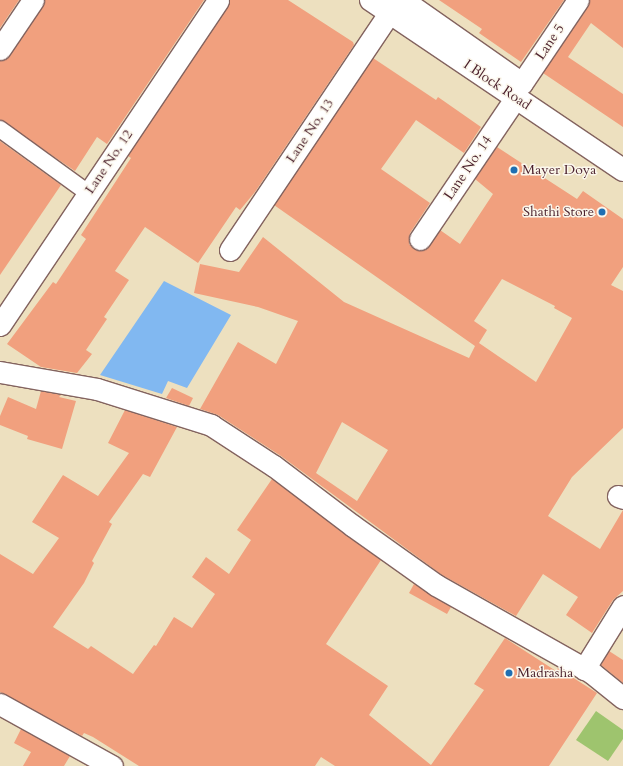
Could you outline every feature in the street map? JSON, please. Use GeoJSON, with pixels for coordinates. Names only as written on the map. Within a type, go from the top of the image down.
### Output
{"type":"FeatureCollection","features":[{"type":"Feature","properties":{"kind":"street"},"geometry":{"type":"LineString","coordinates":[[0,49],[33,0]]}},
{"type":"Feature","properties":{"kind":"street","name":"Lane No. 12"},"geometry":{"type":"LineString","coordinates":[[0,325],[218,0]]}},
{"type":"Feature","properties":{"kind":"street","name":"I Block Road"},"geometry":{"type":"LineString","coordinates":[[372,0],[397,4],[519,90],[623,170]]}},
{"type":"Feature","properties":{"kind":"street","name":"Lane 5"},"geometry":{"type":"LineString","coordinates":[[519,90],[578,0]]}},
{"type":"Feature","properties":{"kind":"street","name":"Lane No. 13"},"geometry":{"type":"LineString","coordinates":[[230,250],[397,4]]}},
{"type":"Feature","properties":{"kind":"street","name":"I Block Road"},"geometry":{"type":"LineString","coordinates":[[519,90],[623,153]]}},
{"type":"Feature","properties":{"kind":"street","name":"Lane No. 14"},"geometry":{"type":"LineString","coordinates":[[420,239],[519,90]]}},
{"type":"Feature","properties":{"kind":"street"},"geometry":{"type":"LineString","coordinates":[[0,128],[88,193]]}},
{"type":"Feature","properties":{"kind":"street"},"geometry":{"type":"LineString","coordinates":[[0,372],[97,389],[211,425],[274,466],[353,526],[436,585],[584,668],[623,698]]}},
{"type":"Feature","properties":{"kind":"street"},"geometry":{"type":"LineString","coordinates":[[584,668],[623,606]]}},
{"type":"Feature","properties":{"kind":"street"},"geometry":{"type":"LineString","coordinates":[[0,704],[112,766]]}},
{"type":"Feature","properties":{"kind":"green space"},"geometry":{"type":"Polygon","coordinates":[[[596,711],[623,730],[623,739],[608,761],[576,740],[596,711]]]}},
{"type":"Feature","properties":{"kind":"water"},"geometry":{"type":"Polygon","coordinates":[[[164,281],[231,315],[187,388],[168,381],[162,394],[100,375],[164,281]]]}},
{"type":"Feature","properties":{"kind":"building"},"geometry":{"type":"Polygon","coordinates":[[[0,0],[19,0],[0,28],[0,0]]]}},
{"type":"Feature","properties":{"kind":"building"},"geometry":{"type":"Polygon","coordinates":[[[45,0],[204,0],[107,144],[97,137],[75,171],[0,120],[0,61],[10,56],[45,0]]]}},
{"type":"Feature","properties":{"kind":"building"},"geometry":{"type":"Polygon","coordinates":[[[230,0],[288,0],[353,42],[354,45],[255,192],[240,210],[236,207],[198,263],[145,227],[115,271],[129,280],[104,317],[107,319],[86,350],[92,354],[77,373],[41,367],[7,344],[53,282],[56,284],[86,239],[81,235],[131,158],[128,156],[228,7],[230,0]]]}},
{"type":"Feature","properties":{"kind":"building"},"geometry":{"type":"Polygon","coordinates":[[[439,0],[564,0],[521,62],[479,33],[482,29],[439,0]]]}},
{"type":"Feature","properties":{"kind":"building"},"geometry":{"type":"Polygon","coordinates":[[[590,0],[623,0],[623,48],[591,23],[568,57],[623,94],[623,127],[543,73],[588,7],[590,0]]]}},
{"type":"Feature","properties":{"kind":"building"},"geometry":{"type":"Polygon","coordinates":[[[373,58],[436,100],[438,97],[481,127],[464,153],[416,120],[381,169],[430,203],[410,233],[409,244],[414,249],[426,250],[440,230],[460,244],[493,194],[475,179],[497,147],[577,199],[583,191],[623,219],[623,267],[611,285],[623,291],[623,428],[572,477],[548,516],[600,549],[623,510],[623,591],[613,600],[592,633],[566,615],[578,597],[543,574],[516,616],[442,575],[281,456],[218,415],[200,409],[238,342],[276,364],[298,321],[258,307],[194,293],[200,264],[239,272],[263,237],[344,302],[469,358],[475,346],[274,205],[373,58]],[[502,279],[474,321],[487,330],[479,343],[536,382],[572,318],[554,308],[555,306],[502,279]],[[342,422],[316,473],[357,501],[388,450],[342,422]]]}},
{"type":"Feature","properties":{"kind":"building"},"geometry":{"type":"Polygon","coordinates":[[[0,141],[61,185],[0,275],[0,141]]]}},
{"type":"Feature","properties":{"kind":"building"},"geometry":{"type":"Polygon","coordinates":[[[172,388],[193,398],[189,406],[166,398],[172,388]]]}},
{"type":"Feature","properties":{"kind":"building"},"geometry":{"type":"Polygon","coordinates":[[[41,391],[61,395],[59,397],[76,401],[62,449],[27,439],[28,436],[0,425],[0,416],[8,397],[36,409],[41,391]]]}},
{"type":"Feature","properties":{"kind":"building"},"geometry":{"type":"Polygon","coordinates":[[[125,410],[177,427],[150,477],[143,474],[109,522],[112,524],[92,561],[94,563],[84,583],[53,627],[88,649],[91,646],[133,674],[154,645],[156,646],[174,617],[192,628],[215,594],[192,577],[206,557],[229,574],[251,540],[237,530],[272,479],[381,560],[326,644],[388,686],[369,715],[431,765],[484,690],[474,684],[505,638],[556,671],[558,668],[597,693],[549,766],[335,766],[321,757],[315,766],[139,766],[93,737],[84,733],[82,736],[0,692],[0,554],[33,574],[59,538],[32,522],[63,475],[98,496],[129,453],[108,443],[125,410]]]}},
{"type":"Feature","properties":{"kind":"building"},"geometry":{"type":"Polygon","coordinates":[[[414,584],[451,607],[447,614],[409,593],[414,584]]]}},
{"type":"Feature","properties":{"kind":"building"},"geometry":{"type":"Polygon","coordinates":[[[609,651],[623,660],[623,683],[601,665],[609,651]]]}},
{"type":"Feature","properties":{"kind":"building"},"geometry":{"type":"Polygon","coordinates":[[[21,729],[70,756],[64,766],[23,766],[31,752],[14,743],[21,729]]]}},
{"type":"Feature","properties":{"kind":"place","name":"Mayer Doya"},"geometry":{"type":"Point","coordinates":[514,170]}},
{"type":"Feature","properties":{"kind":"place","name":"Shathi Store"},"geometry":{"type":"Point","coordinates":[602,212]}},
{"type":"Feature","properties":{"kind":"place","name":"Madrasha"},"geometry":{"type":"Point","coordinates":[509,673]}}]}
